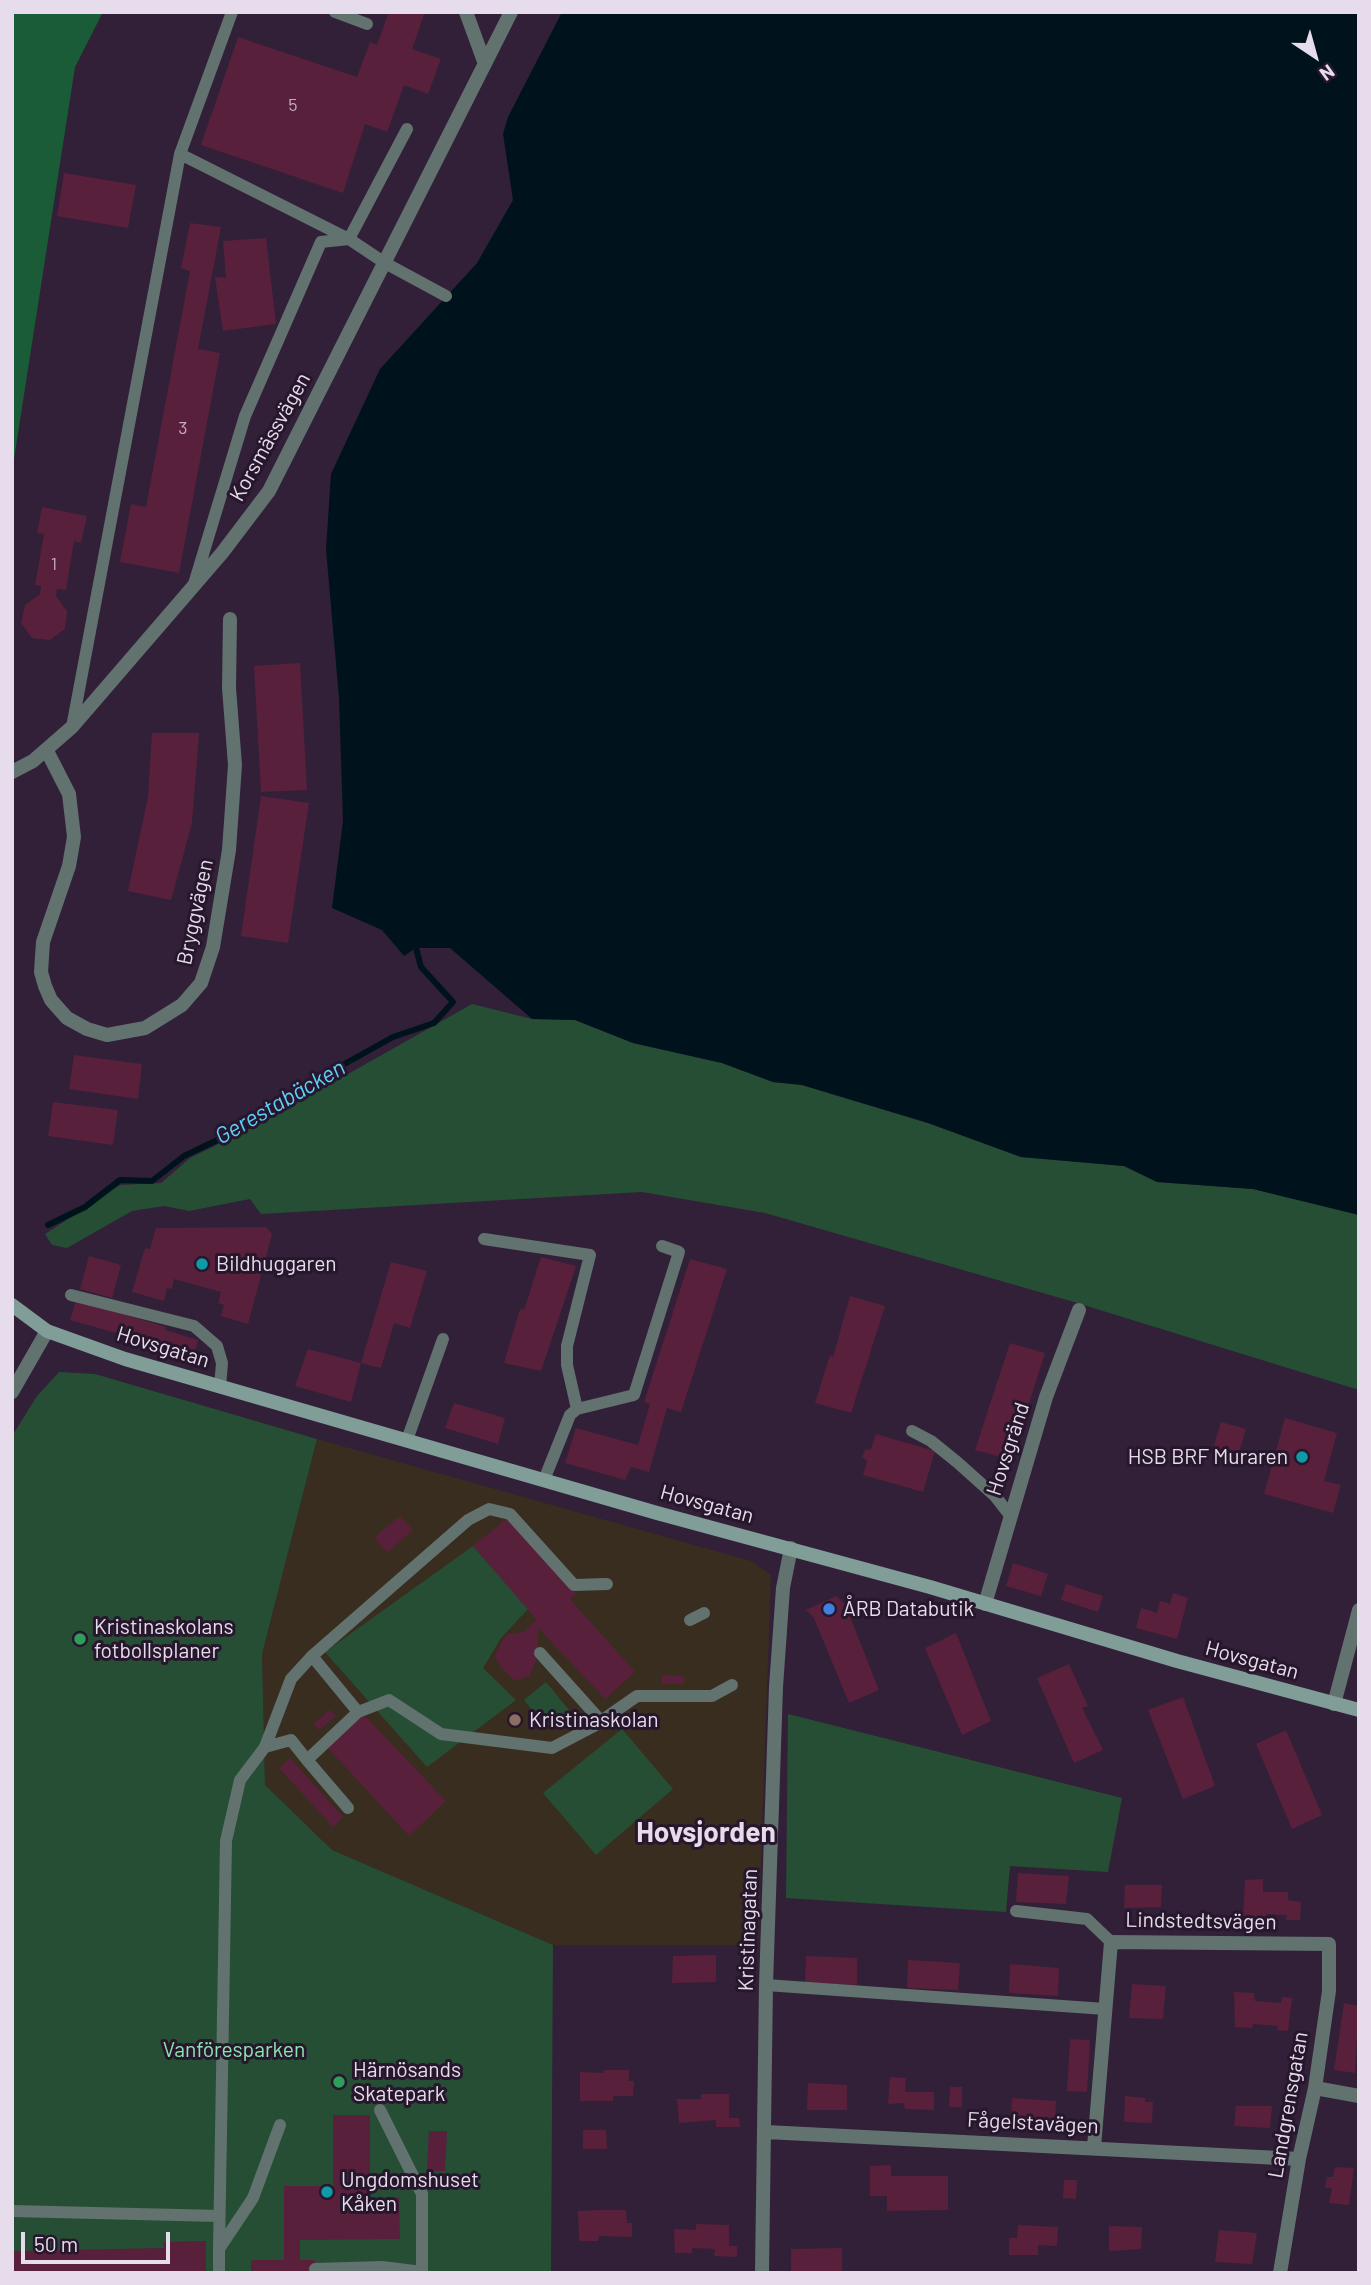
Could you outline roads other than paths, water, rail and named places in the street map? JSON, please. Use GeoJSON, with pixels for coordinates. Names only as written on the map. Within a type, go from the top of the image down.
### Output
{"type":"FeatureCollection","features":[{"type":"Feature","properties":{"kind":"main road","name":"Hovsgatan"},"geometry":{"type":"LineString","coordinates":[[12,1305],[47,1331],[125,1359],[1359,1710]]}},
{"type":"Feature","properties":{"kind":"street"},"geometry":{"type":"LineString","coordinates":[[466,12],[485,64]]}},
{"type":"Feature","properties":{"kind":"street","name":"Korsmässvägen"},"geometry":{"type":"LineString","coordinates":[[12,772],[47,751],[72,727],[193,587],[269,491],[511,12]]}},
{"type":"Feature","properties":{"kind":"street","name":"Bryggvägen"},"geometry":{"type":"LineString","coordinates":[[47,751],[69,794],[74,837],[69,866],[43,942],[41,972],[45,986],[51,1000],[67,1018],[87,1029],[107,1035],[145,1028],[164,1018],[201,983],[213,947],[229,850],[235,765],[229,688],[230,619]]}},
{"type":"Feature","properties":{"kind":"street","name":"Hovsgränd"},"geometry":{"type":"LineString","coordinates":[[985,1604],[1009,1514],[1046,1397],[1079,1310]]}},
{"type":"Feature","properties":{"kind":"street"},"geometry":{"type":"LineString","coordinates":[[12,1392],[47,1331]]}},
{"type":"Feature","properties":{"kind":"street","name":"Kristinagatan"},"geometry":{"type":"LineString","coordinates":[[762,2273],[766,1986],[776,1688],[783,1588],[791,1548]]}},
{"type":"Feature","properties":{"kind":"street"},"geometry":{"type":"LineString","coordinates":[[1334,1704],[1359,1610]]}},
{"type":"Feature","properties":{"kind":"street","name":"Lindstedtsvägen"},"geometry":{"type":"LineString","coordinates":[[1094,2147],[1111,1941],[1329,1944]]}},
{"type":"Feature","properties":{"kind":"street","name":"Landgrensgatan"},"geometry":{"type":"LineString","coordinates":[[1280,2273],[1299,2159],[1315,2088],[1329,1991],[1329,1944]]}},
{"type":"Feature","properties":{"kind":"street"},"geometry":{"type":"LineString","coordinates":[[1315,2088],[1358,2092]]}},
{"type":"Feature","properties":{"kind":"street","name":"Fågelstavägen"},"geometry":{"type":"LineString","coordinates":[[766,2132],[1299,2159]]}},
{"type":"Feature","properties":{"kind":"lane"},"geometry":{"type":"LineString","coordinates":[[72,727],[180,154],[232,12]]}},
{"type":"Feature","properties":{"kind":"lane"},"geometry":{"type":"LineString","coordinates":[[335,12],[367,23]]}},
{"type":"Feature","properties":{"kind":"lane"},"geometry":{"type":"LineString","coordinates":[[349,239],[407,129]]}},
{"type":"Feature","properties":{"kind":"lane"},"geometry":{"type":"LineString","coordinates":[[180,154],[349,239],[384,263],[446,296]]}},
{"type":"Feature","properties":{"kind":"lane"},"geometry":{"type":"LineString","coordinates":[[193,587],[245,416],[321,242],[349,239]]}},
{"type":"Feature","properties":{"kind":"lane"},"geometry":{"type":"LineString","coordinates":[[484,1239],[590,1255],[567,1346],[567,1365],[577,1409]]}},
{"type":"Feature","properties":{"kind":"lane"},"geometry":{"type":"LineString","coordinates":[[544,1480],[570,1415],[577,1409],[634,1395],[679,1252],[662,1245]]}},
{"type":"Feature","properties":{"kind":"lane"},"geometry":{"type":"LineString","coordinates":[[71,1295],[194,1326],[217,1346],[222,1363],[220,1387]]}},
{"type":"Feature","properties":{"kind":"lane"},"geometry":{"type":"LineString","coordinates":[[407,1440],[443,1339]]}},
{"type":"Feature","properties":{"kind":"lane"},"geometry":{"type":"LineString","coordinates":[[912,1431],[931,1440],[957,1462],[995,1496],[1009,1514]]}},
{"type":"Feature","properties":{"kind":"lane"},"geometry":{"type":"LineString","coordinates":[[219,2273],[226,1841],[240,1780],[265,1747],[291,1679],[312,1656],[468,1520],[489,1509],[510,1514],[574,1585],[607,1584]]}},
{"type":"Feature","properties":{"kind":"lane"},"geometry":{"type":"LineString","coordinates":[[690,1620],[704,1613]]}},
{"type":"Feature","properties":{"kind":"lane"},"geometry":{"type":"LineString","coordinates":[[540,1653],[601,1721]]}},
{"type":"Feature","properties":{"kind":"lane"},"geometry":{"type":"LineString","coordinates":[[312,1656],[358,1712]]}},
{"type":"Feature","properties":{"kind":"lane"},"geometry":{"type":"LineString","coordinates":[[307,1760],[358,1712],[389,1700],[441,1734],[552,1748],[601,1721],[637,1696],[712,1696],[732,1685]]}},
{"type":"Feature","properties":{"kind":"lane"},"geometry":{"type":"LineString","coordinates":[[265,1747],[291,1740],[348,1808]]}},
{"type":"Feature","properties":{"kind":"lane"},"geometry":{"type":"LineString","coordinates":[[1016,1911],[1087,1919],[1111,1941]]}},
{"type":"Feature","properties":{"kind":"lane"},"geometry":{"type":"LineString","coordinates":[[766,1986],[1105,2009]]}},
{"type":"Feature","properties":{"kind":"lane"},"geometry":{"type":"LineString","coordinates":[[315,2269],[382,2267],[422,2272],[422,2194],[380,2110]]}},
{"type":"Feature","properties":{"kind":"lane"},"geometry":{"type":"LineString","coordinates":[[219,2249],[253,2198],[280,2126]]}},
{"type":"Feature","properties":{"kind":"lane"},"geometry":{"type":"LineString","coordinates":[[12,2211],[219,2216]]}},
{"type":"Feature","properties":{"kind":"water"},"geometry":{"type":"Polygon","coordinates":[[[562,12],[1359,12],[1359,1215],[1253,1189],[1157,1182],[1124,1166],[1021,1157],[928,1123],[802,1085],[773,1082],[722,1063],[633,1043],[575,1020],[532,1019],[450,948],[416,948],[404,956],[382,930],[332,908],[343,821],[339,698],[326,549],[331,474],[380,369],[477,263],[513,200],[503,134],[508,117],[562,12]]]}},
{"type":"Feature","properties":{"kind":"waterway","name":"Gerestabäcken"},"geometry":{"type":"LineString","coordinates":[[48,1225],[85,1207],[120,1180],[152,1181],[184,1156],[259,1120],[305,1086],[393,1037],[434,1023],[453,1002],[421,967],[416,948]]}},
{"type":"Feature","properties":{"kind":"place","name":"Bildhuggaren"},"geometry":{"type":"Point","coordinates":[202,1264]}},
{"type":"Feature","properties":{"kind":"place","name":"HSB BRF Muraren"},"geometry":{"type":"Point","coordinates":[1302,1457]}},
{"type":"Feature","properties":{"kind":"place","name":"ÅRB Databutik"},"geometry":{"type":"Point","coordinates":[829,1609]}},
{"type":"Feature","properties":{"kind":"place","name":"Kristinaskolans fotbollsplaner"},"geometry":{"type":"Point","coordinates":[80,1639]}},
{"type":"Feature","properties":{"kind":"place","name":"Kristinaskolan"},"geometry":{"type":"Point","coordinates":[515,1720]}},
{"type":"Feature","properties":{"kind":"place","name":"Härnösands Skatepark"},"geometry":{"type":"Point","coordinates":[339,2082]}},
{"type":"Feature","properties":{"kind":"place","name":"Ungdomshuset Kåken"},"geometry":{"type":"Point","coordinates":[327,2192]}},
{"type":"Feature","properties":{"kind":"district","name":"Hovsjorden"},"geometry":{"type":"Point","coordinates":[706,1833]}},
{"type":"Feature","properties":{"kind":"park label","name":"Vanföresparken"},"geometry":{"type":"Point","coordinates":[234,2050]}}]}
